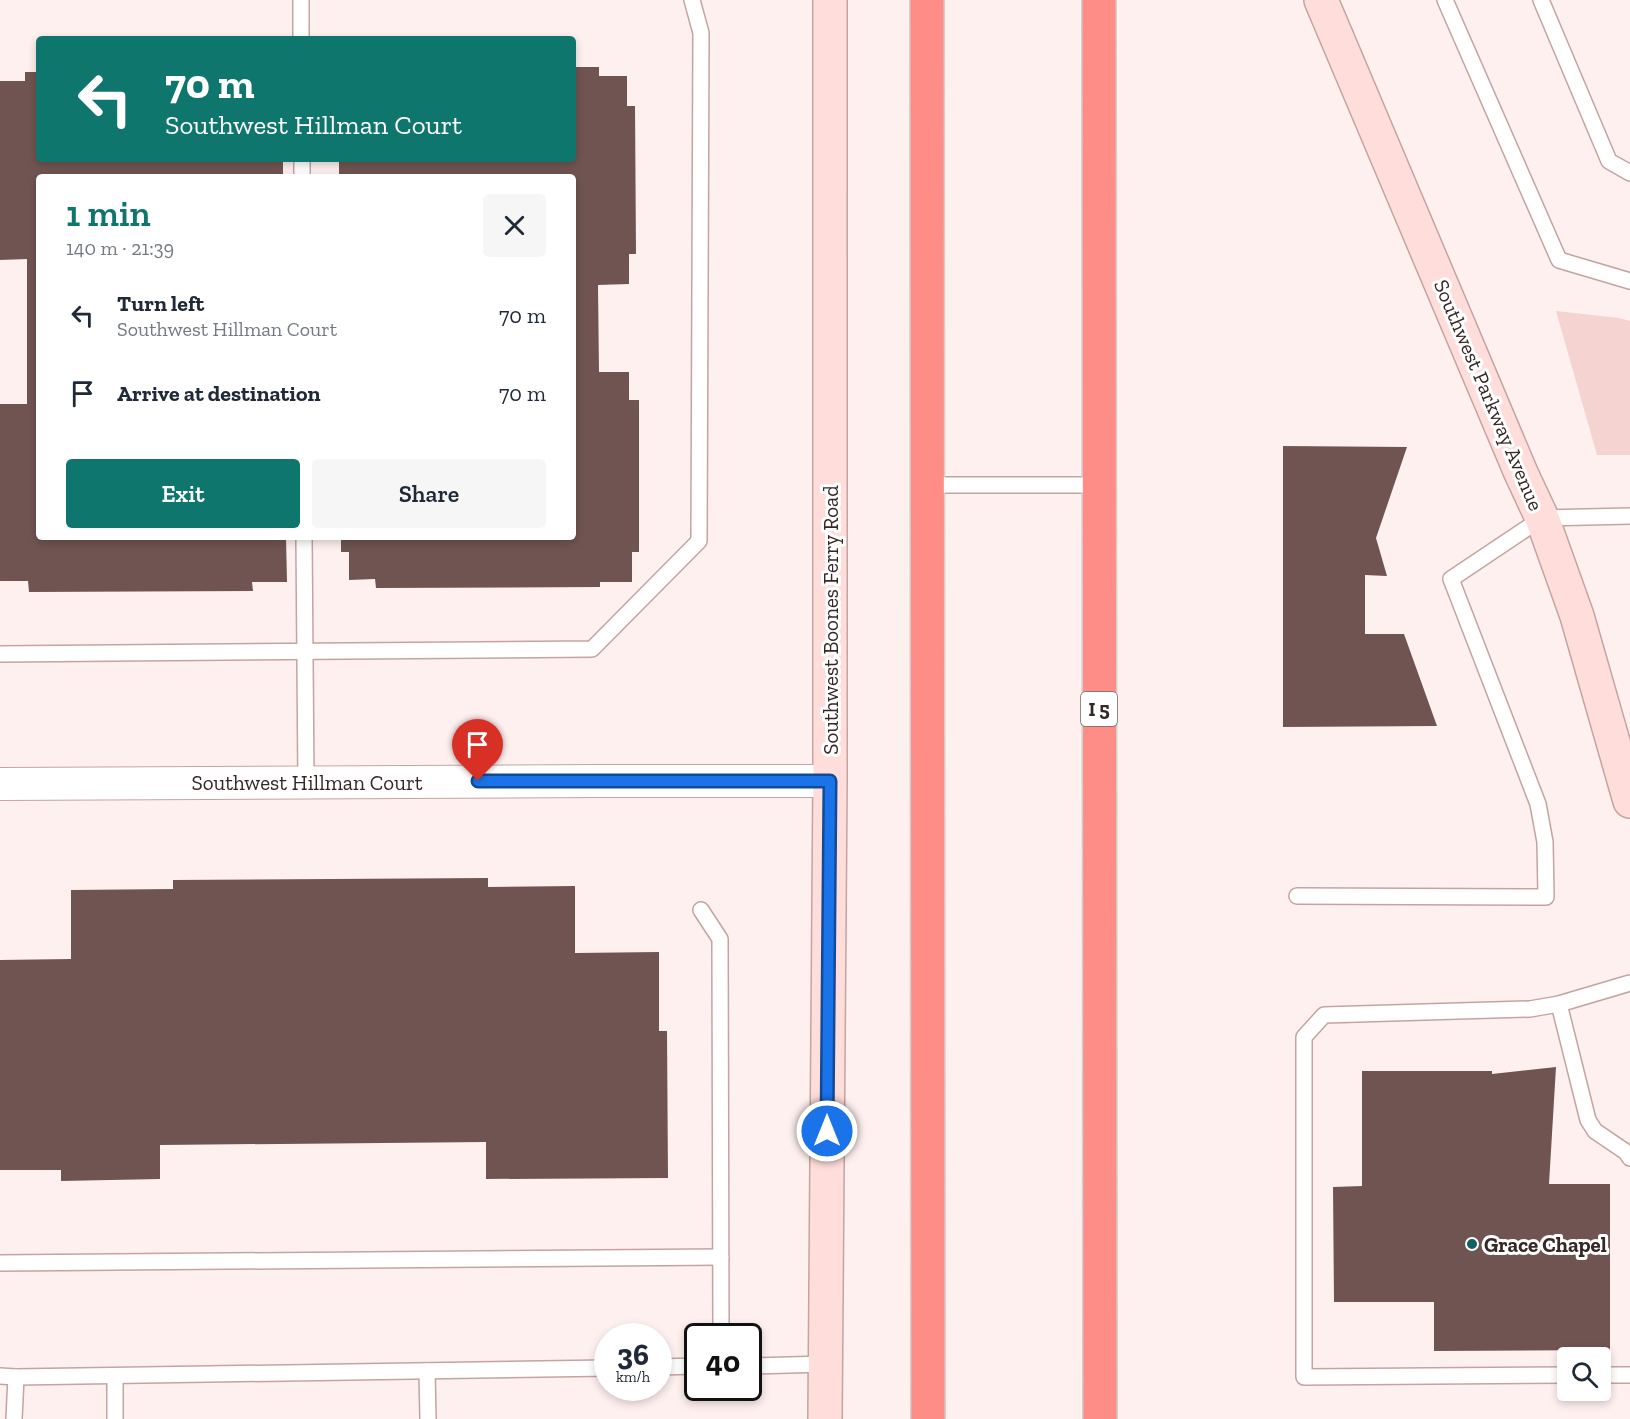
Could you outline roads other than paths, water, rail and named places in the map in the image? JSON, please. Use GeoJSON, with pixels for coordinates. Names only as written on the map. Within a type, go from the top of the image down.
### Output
{"type":"FeatureCollection","features":[{"type":"Feature","properties":{"kind":"highway"},"geometry":{"type":"LineString","coordinates":[[927,0],[928,1419]]}},
{"type":"Feature","properties":{"kind":"highway","name":"I 5"},"geometry":{"type":"LineString","coordinates":[[1099,0],[1100,1419]]}},
{"type":"Feature","properties":{"kind":"street","name":"Southwest Boones Ferry Road"},"geometry":{"type":"LineString","coordinates":[[825,1419],[830,781],[830,0]]}},
{"type":"Feature","properties":{"kind":"street","name":"Southwest Parkway Avenue"},"geometry":{"type":"LineString","coordinates":[[1321,0],[1542,518],[1577,616],[1630,801]]}},
{"type":"Feature","properties":{"kind":"street","name":"Southwest Hillman Court"},"geometry":{"type":"LineString","coordinates":[[0,784],[830,781]]}},
{"type":"Feature","properties":{"kind":"lane"},"geometry":{"type":"LineString","coordinates":[[301,0],[301,36]]}},
{"type":"Feature","properties":{"kind":"lane"},"geometry":{"type":"LineString","coordinates":[[0,654],[592,650],[699,541],[701,33],[692,0]]}},
{"type":"Feature","properties":{"kind":"lane"},"geometry":{"type":"LineString","coordinates":[[1445,0],[1559,260],[1630,281]]}},
{"type":"Feature","properties":{"kind":"lane"},"geometry":{"type":"LineString","coordinates":[[1541,0],[1609,160],[1630,173]]}},
{"type":"Feature","properties":{"kind":"lane"},"geometry":{"type":"LineString","coordinates":[[927,485],[1099,485]]}},
{"type":"Feature","properties":{"kind":"lane"},"geometry":{"type":"LineString","coordinates":[[1297,896],[1546,897],[1545,842],[1538,804],[1451,579],[1542,518],[1630,516]]}},
{"type":"Feature","properties":{"kind":"lane"},"geometry":{"type":"LineString","coordinates":[[303,540],[306,782]]}},
{"type":"Feature","properties":{"kind":"lane"},"geometry":{"type":"LineString","coordinates":[[701,910],[720,939],[721,1323]]}},
{"type":"Feature","properties":{"kind":"lane"},"geometry":{"type":"LineString","coordinates":[[1557,1376],[1304,1377],[1304,1037],[1324,1015],[1530,1009],[1559,1004],[1630,983]]}},
{"type":"Feature","properties":{"kind":"lane"},"geometry":{"type":"LineString","coordinates":[[1559,1004],[1588,1120],[1595,1131],[1626,1152],[1630,1158]]}},
{"type":"Feature","properties":{"kind":"lane"},"geometry":{"type":"LineString","coordinates":[[0,1263],[721,1257]]}},
{"type":"Feature","properties":{"kind":"lane"},"geometry":{"type":"LineString","coordinates":[[762,1366],[825,1364]]}},
{"type":"Feature","properties":{"kind":"lane"},"geometry":{"type":"LineString","coordinates":[[14,1419],[8,1377],[594,1368]]}},
{"type":"Feature","properties":{"kind":"lane"},"geometry":{"type":"LineString","coordinates":[[427,1371],[428,1419]]}},
{"type":"Feature","properties":{"kind":"lane"},"geometry":{"type":"LineString","coordinates":[[1611,1375],[1630,1375]]}},
{"type":"Feature","properties":{"kind":"lane"},"geometry":{"type":"LineString","coordinates":[[114,1376],[115,1419]]}},
{"type":"Feature","properties":{"kind":"place","name":"Grace Chapel"},"geometry":{"type":"Point","coordinates":[1472,1244]}}]}
